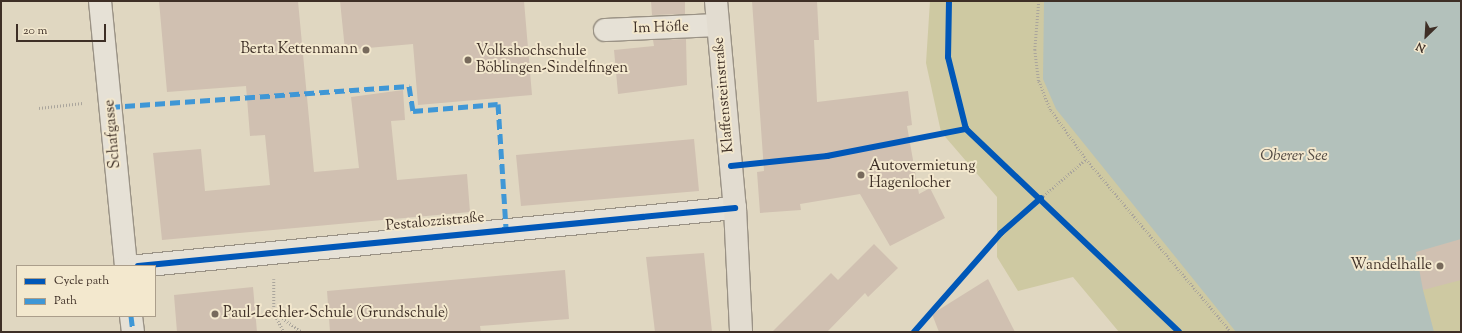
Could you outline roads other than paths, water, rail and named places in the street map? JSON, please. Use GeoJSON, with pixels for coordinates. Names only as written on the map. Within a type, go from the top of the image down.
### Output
{"type":"FeatureCollection","features":[{"type":"Feature","properties":{"kind":"main road","name":"Klaffensteinstraße"},"geometry":{"type":"LineString","coordinates":[[716,1],[735,208],[741,332]]}},
{"type":"Feature","properties":{"kind":"street","name":"Schafgasse"},"geometry":{"type":"LineString","coordinates":[[100,1],[126,265]]}},
{"type":"Feature","properties":{"kind":"street","name":"Im Höfle"},"geometry":{"type":"LineString","coordinates":[[605,30],[718,26]]}},
{"type":"Feature","properties":{"kind":"street","name":"Pestalozzistraße"},"geometry":{"type":"LineString","coordinates":[[147,265],[275,250],[735,208]]}},
{"type":"Feature","properties":{"kind":"street"},"geometry":{"type":"LineString","coordinates":[[131,317],[133,332]]}},
{"type":"Feature","properties":{"kind":"water","name":"Oberer See"},"geometry":{"type":"Polygon","coordinates":[[[1044,1],[1461,1],[1461,239],[1423,290],[1434,332],[1236,332],[1056,109],[1043,79],[1044,1]]]}},
{"type":"Feature","properties":{"kind":"place","name":"Berta Kettenmann"},"geometry":{"type":"Point","coordinates":[366,50]}},
{"type":"Feature","properties":{"kind":"place","name":"Volkshochschule Böblingen-Sindelfingen"},"geometry":{"type":"Point","coordinates":[468,60]}},
{"type":"Feature","properties":{"kind":"place","name":"Autovermietung Hagenlocher"},"geometry":{"type":"Point","coordinates":[861,175]}},
{"type":"Feature","properties":{"kind":"place","name":"Wandelhalle"},"geometry":{"type":"Point","coordinates":[1440,266]}},
{"type":"Feature","properties":{"kind":"place","name":"Paul-Lechler-Schule (Grundschule)"},"geometry":{"type":"Point","coordinates":[215,314]}}]}
